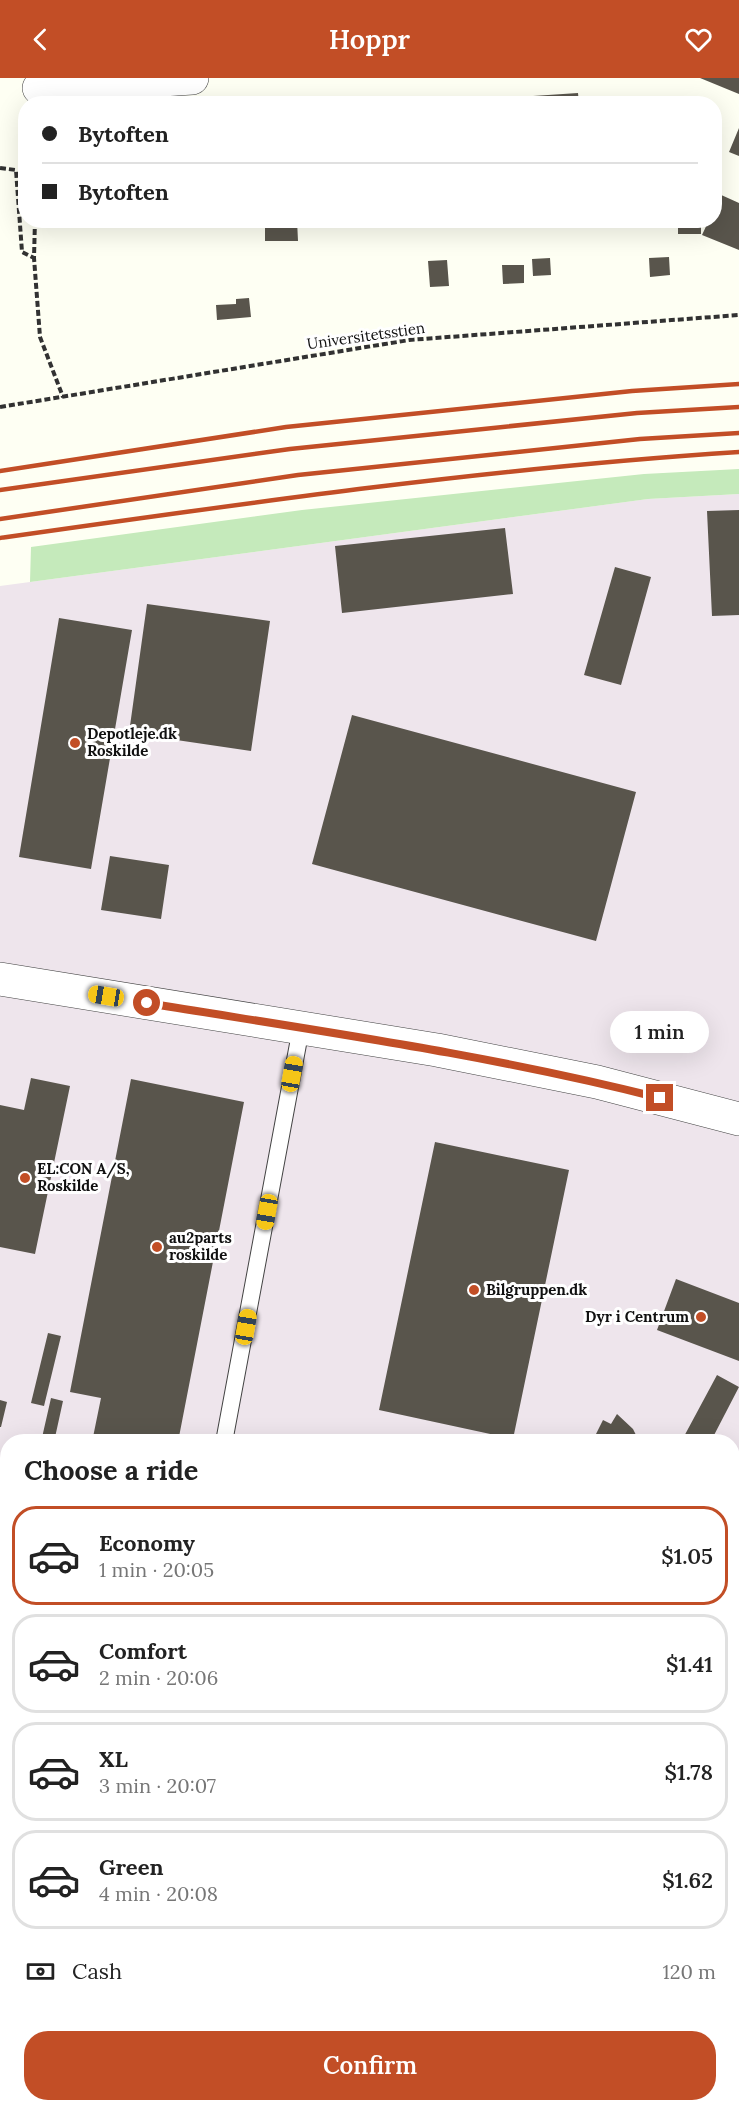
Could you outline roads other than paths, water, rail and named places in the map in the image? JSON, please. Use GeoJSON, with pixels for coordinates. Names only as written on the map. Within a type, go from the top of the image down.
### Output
{"type":"FeatureCollection","features":[{"type":"Feature","properties":{"kind":"street"},"geometry":{"type":"LineString","coordinates":[[39,88],[192,78]]}},
{"type":"Feature","properties":{"kind":"street"},"geometry":{"type":"LineString","coordinates":[[0,979],[437,1050],[597,1082],[739,1119]]}},
{"type":"Feature","properties":{"kind":"lane"},"geometry":{"type":"LineString","coordinates":[[225,1434],[301,1028]]}},
{"type":"Feature","properties":{"kind":"railway"},"geometry":{"type":"LineString","coordinates":[[0,471],[286,427],[632,391],[739,384]]}},
{"type":"Feature","properties":{"kind":"railway"},"geometry":{"type":"LineString","coordinates":[[0,490],[290,449],[637,413],[739,407]]}},
{"type":"Feature","properties":{"kind":"railway"},"geometry":{"type":"LineString","coordinates":[[0,519],[298,475],[640,439],[739,433]]}},
{"type":"Feature","properties":{"kind":"railway"},"geometry":{"type":"LineString","coordinates":[[0,538],[461,477],[739,452]]}},
{"type":"Feature","properties":{"kind":"place","name":"Depotleje.dk Roskilde"},"geometry":{"type":"Point","coordinates":[75,743]}},
{"type":"Feature","properties":{"kind":"place","name":"EL:CON A/S, Roskilde"},"geometry":{"type":"Point","coordinates":[25,1178]}},
{"type":"Feature","properties":{"kind":"place","name":"au2parts roskilde"},"geometry":{"type":"Point","coordinates":[157,1247]}},
{"type":"Feature","properties":{"kind":"place","name":"Bilgruppen.dk"},"geometry":{"type":"Point","coordinates":[474,1290]}},
{"type":"Feature","properties":{"kind":"place","name":"Dyr i Centrum"},"geometry":{"type":"Point","coordinates":[701,1317]}}]}
